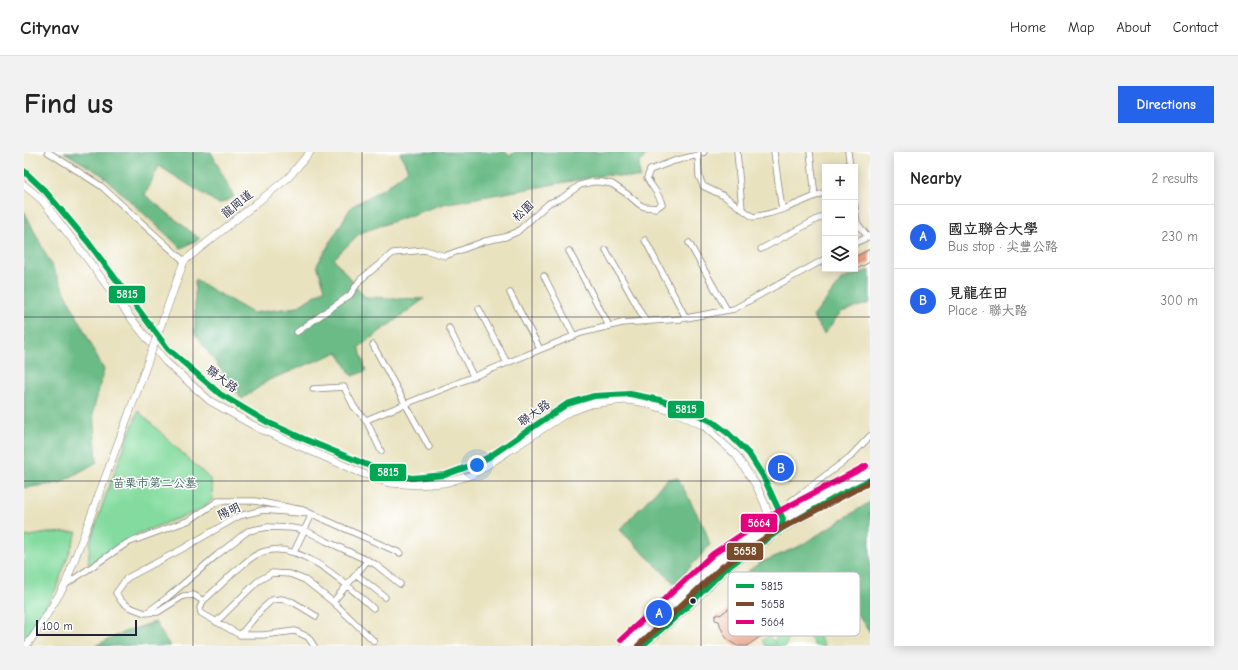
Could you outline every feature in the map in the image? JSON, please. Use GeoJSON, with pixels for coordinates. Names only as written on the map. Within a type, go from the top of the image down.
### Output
{"type":"FeatureCollection","features":[{"type":"Feature","properties":{"kind":"main road"},"geometry":{"type":"LineString","coordinates":[[626,646],[717,561],[772,524],[870,473]]}},
{"type":"Feature","properties":{"kind":"main road"},"geometry":{"type":"LineString","coordinates":[[642,646],[687,607],[724,570],[781,530],[838,496],[870,480]]}},
{"type":"Feature","properties":{"kind":"street"},"geometry":{"type":"LineString","coordinates":[[26,646],[65,585],[130,411],[184,260],[101,186],[48,152]]}},
{"type":"Feature","properties":{"kind":"street","name":"龍岡道"},"geometry":{"type":"LineString","coordinates":[[184,260],[289,177],[310,152]]}},
{"type":"Feature","properties":{"kind":"street"},"geometry":{"type":"LineString","coordinates":[[737,152],[742,209]]}},
{"type":"Feature","properties":{"kind":"street"},"geometry":{"type":"LineString","coordinates":[[774,152],[782,210]]}},
{"type":"Feature","properties":{"kind":"street"},"geometry":{"type":"LineString","coordinates":[[810,152],[816,196]]}},
{"type":"Feature","properties":{"kind":"street"},"geometry":{"type":"LineString","coordinates":[[848,152],[850,164]]}},
{"type":"Feature","properties":{"kind":"street"},"geometry":{"type":"LineString","coordinates":[[701,153],[699,176],[703,186],[724,196],[753,217],[782,210],[822,193]]}},
{"type":"Feature","properties":{"kind":"street","name":"松園"},"geometry":{"type":"LineString","coordinates":[[298,332],[350,295],[360,280],[393,253],[425,250],[445,256],[485,241],[505,237],[517,232],[549,203],[562,198],[580,185],[592,182],[612,184],[640,205],[656,208],[662,204],[660,196],[651,187],[647,178],[650,170],[701,153]]}},
{"type":"Feature","properties":{"kind":"street","name":"聯大路"},"geometry":{"type":"LineString","coordinates":[[24,171],[45,191],[88,242],[168,349],[220,394],[303,443],[359,472],[389,482],[417,485],[445,483],[472,475],[567,413],[591,404],[626,400],[640,402],[678,413],[704,426],[736,455],[756,485],[772,524]]}},
{"type":"Feature","properties":{"kind":"street","name":"聯大路"},"geometry":{"type":"LineString","coordinates":[[24,184],[42,200],[130,317],[166,362],[210,401],[258,428],[382,471],[412,478],[445,474],[472,465],[489,457],[567,404],[594,396],[630,394],[660,400],[693,412],[713,422],[729,434],[749,454],[764,476],[783,519]]}},
{"type":"Feature","properties":{"kind":"street"},"geometry":{"type":"LineString","coordinates":[[761,249],[822,217]]}},
{"type":"Feature","properties":{"kind":"street"},"geometry":{"type":"LineString","coordinates":[[858,224],[869,237],[858,242]]}},
{"type":"Feature","properties":{"kind":"street"},"geometry":{"type":"LineString","coordinates":[[645,240],[686,318]]}},
{"type":"Feature","properties":{"kind":"street"},"geometry":{"type":"LineString","coordinates":[[689,243],[727,310]]}},
{"type":"Feature","properties":{"kind":"street"},"geometry":{"type":"LineString","coordinates":[[606,250],[646,322]]}},
{"type":"Feature","properties":{"kind":"street"},"geometry":{"type":"LineString","coordinates":[[569,251],[609,326]]}},
{"type":"Feature","properties":{"kind":"street"},"geometry":{"type":"LineString","coordinates":[[366,420],[574,336],[622,323],[686,318],[734,309],[822,262]]}},
{"type":"Feature","properties":{"kind":"street"},"geometry":{"type":"LineString","coordinates":[[544,276],[574,336]]}},
{"type":"Feature","properties":{"kind":"street"},"geometry":{"type":"LineString","coordinates":[[510,293],[540,349]]}},
{"type":"Feature","properties":{"kind":"street"},"geometry":{"type":"LineString","coordinates":[[480,309],[506,363]]}},
{"type":"Feature","properties":{"kind":"street"},"geometry":{"type":"LineString","coordinates":[[449,328],[474,376]]}},
{"type":"Feature","properties":{"kind":"street"},"geometry":{"type":"LineString","coordinates":[[373,345],[429,447]]}},
{"type":"Feature","properties":{"kind":"street"},"geometry":{"type":"LineString","coordinates":[[313,389],[344,387],[354,407],[366,420],[381,451]]}},
{"type":"Feature","properties":{"kind":"street"},"geometry":{"type":"LineString","coordinates":[[772,524],[781,530],[783,519],[790,502],[850,457],[870,436]]}},
{"type":"Feature","properties":{"kind":"street"},"geometry":{"type":"LineString","coordinates":[[65,585],[127,543],[190,520],[218,502],[255,501],[303,510],[312,514],[294,552]]}},
{"type":"Feature","properties":{"kind":"street","name":"陽明"},"geometry":{"type":"LineString","coordinates":[[146,613],[129,607],[121,601],[116,593],[127,578],[182,549],[239,516],[263,510],[312,514],[400,553]]}},
{"type":"Feature","properties":{"kind":"street"},"geometry":{"type":"LineString","coordinates":[[146,613],[168,597],[217,555],[248,531],[268,527],[305,530],[368,560],[400,584]]}},
{"type":"Feature","properties":{"kind":"street"},"geometry":{"type":"LineString","coordinates":[[314,646],[308,637],[295,631],[263,635],[240,635],[201,614],[200,608],[203,601],[249,559],[259,553],[272,549],[294,552],[303,556],[338,577],[374,608]]}},
{"type":"Feature","properties":{"kind":"street"},"geometry":{"type":"LineString","coordinates":[[333,602],[368,560]]}},
{"type":"Feature","properties":{"kind":"street"},"geometry":{"type":"LineString","coordinates":[[216,622],[258,581],[272,573],[290,574],[305,580],[333,602],[374,641]]}},
{"type":"Feature","properties":{"kind":"street"},"geometry":{"type":"LineString","coordinates":[[357,575],[385,597]]}},
{"type":"Feature","properties":{"kind":"street"},"geometry":{"type":"LineString","coordinates":[[146,613],[158,612],[183,596],[194,595],[203,601]]}},
{"type":"Feature","properties":{"kind":"street"},"geometry":{"type":"LineString","coordinates":[[240,635],[272,600],[281,599],[293,602],[316,616]]}},
{"type":"Feature","properties":{"kind":"green space"},"geometry":{"type":"Polygon","coordinates":[[[64,152],[211,152],[234,197],[219,204],[159,166],[145,195],[200,239],[181,248],[102,175],[64,152]]]}},
{"type":"Feature","properties":{"kind":"green space"},"geometry":{"type":"Polygon","coordinates":[[[506,152],[509,156],[515,152],[648,152],[639,164],[640,178],[606,175],[443,204],[360,233],[334,259],[365,297],[424,299],[359,347],[366,371],[352,376],[338,352],[269,380],[242,399],[195,334],[195,280],[253,313],[297,307],[325,289],[317,265],[351,207],[386,187],[408,170],[400,153],[506,152]]]}},
{"type":"Feature","properties":{"kind":"green space"},"geometry":{"type":"Polygon","coordinates":[[[24,211],[104,370],[93,412],[97,462],[60,483],[24,488],[24,211]]]}},
{"type":"Feature","properties":{"kind":"green space"},"geometry":{"type":"Polygon","coordinates":[[[870,270],[870,303],[841,312],[824,334],[813,317],[842,279],[870,270]]]}},
{"type":"Feature","properties":{"kind":"green space","name":"苗栗市第二公墓"},"geometry":{"type":"Polygon","coordinates":[[[138,411],[211,480],[213,499],[200,510],[139,533],[88,565],[90,543],[104,500],[138,411]]]}},
{"type":"Feature","properties":{"kind":"green space"},"geometry":{"type":"Polygon","coordinates":[[[678,478],[705,529],[710,545],[675,584],[620,530],[667,479],[678,478]]]}},
{"type":"Feature","properties":{"kind":"green space"},"geometry":{"type":"Polygon","coordinates":[[[870,502],[870,632],[860,618],[860,572],[748,571],[762,562],[800,546],[870,502]]]}},
{"type":"Feature","properties":{"kind":"green space"},"geometry":{"type":"Polygon","coordinates":[[[77,532],[56,589],[33,628],[24,640],[24,537],[47,533],[77,532]]]}},
{"type":"Feature","properties":{"kind":"green space"},"geometry":{"type":"Polygon","coordinates":[[[155,622],[170,646],[95,646],[124,632],[155,622]]]}},
{"type":"Feature","properties":{"kind":"green space"},"geometry":{"type":"Polygon","coordinates":[[[769,636],[775,643],[777,636],[792,636],[785,646],[766,646],[762,640],[769,636]]]}},
{"type":"Feature","properties":{"kind":"green space"},"geometry":{"type":"Polygon","coordinates":[[[809,636],[818,636],[825,646],[815,646],[809,636]]]}},
{"type":"Feature","properties":{"kind":"building"},"geometry":{"type":"Polygon","coordinates":[[[870,249],[870,262],[858,268],[858,255],[870,249]]]}},
{"type":"Feature","properties":{"kind":"building"},"geometry":{"type":"Polygon","coordinates":[[[728,609],[728,636],[761,636],[747,646],[737,646],[727,639],[719,621],[715,620],[715,616],[718,614],[720,615],[728,609]]]}},
{"type":"Feature","properties":{"kind":"transit line","name":"5815"},"geometry":{"type":"LineString","coordinates":[[24,171],[45,191],[88,242],[168,349],[220,394],[267,422],[382,471],[412,478],[445,475],[489,457],[567,404],[594,396],[630,394],[660,400],[693,412],[713,422],[729,434],[749,454],[763,476],[783,519],[781,529]]}},
{"type":"Feature","properties":{"kind":"transit line","name":"5664"},"geometry":{"type":"LineString","coordinates":[[621,640],[713,554],[768,517],[866,466]]}},
{"type":"Feature","properties":{"kind":"transit line","name":"5815"},"geometry":{"type":"LineString","coordinates":[[642,646],[687,607],[724,570],[781,529],[838,496],[870,480]]}},
{"type":"Feature","properties":{"kind":"transit line","name":"5658"},"geometry":{"type":"LineString","coordinates":[[638,646],[722,567],[776,531],[870,482]]}},
{"type":"Feature","properties":{"kind":"place","name":"見龍在田"},"geometry":{"type":"Point","coordinates":[781,468]}},
{"type":"Feature","properties":{"kind":"place","name":"國立聯合大學"},"geometry":{"type":"Point","coordinates":[659,613]}}]}
